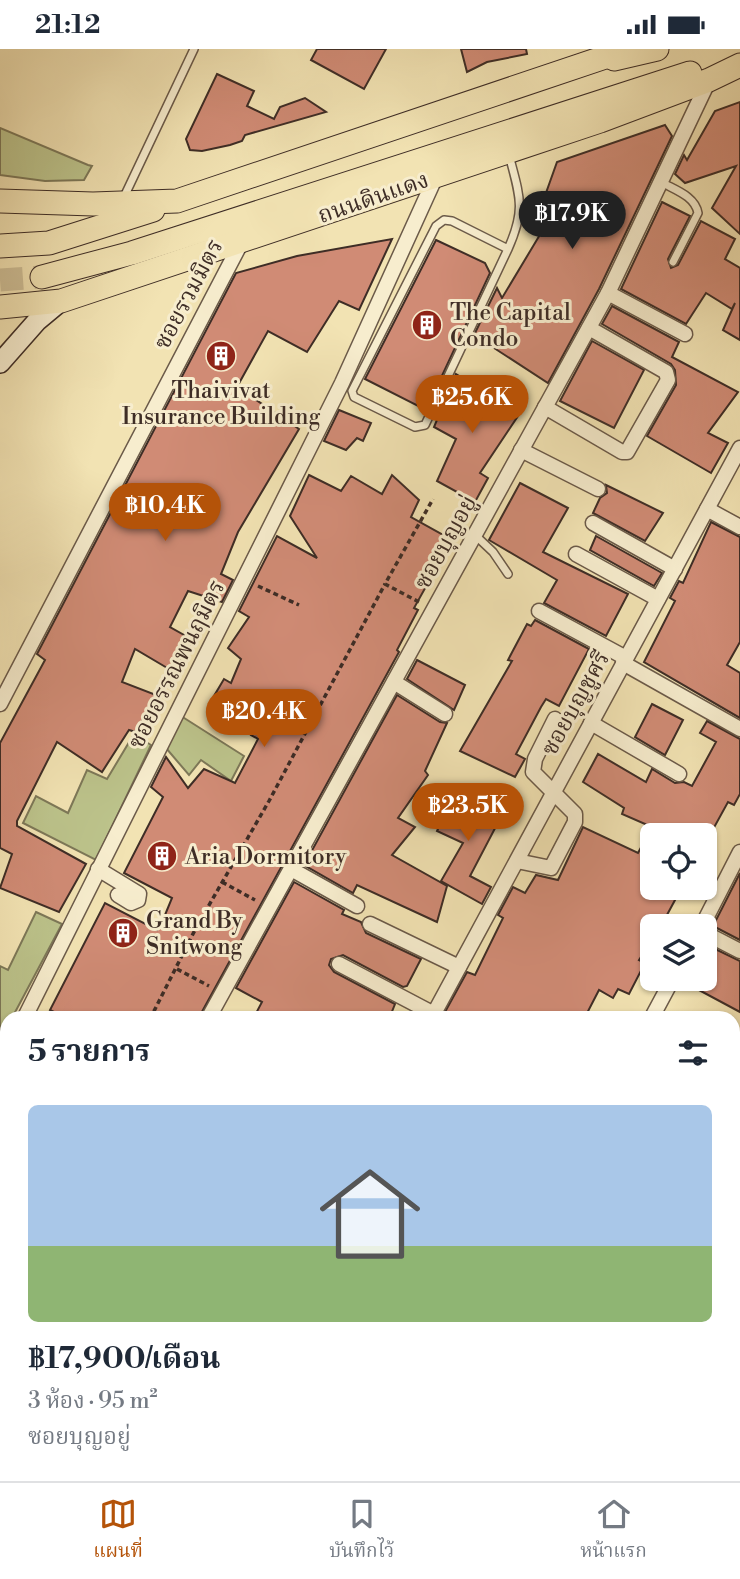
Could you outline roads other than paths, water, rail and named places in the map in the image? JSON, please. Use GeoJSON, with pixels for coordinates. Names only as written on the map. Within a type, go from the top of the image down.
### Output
{"type":"FeatureCollection","features":[{"type":"Feature","properties":{"kind":"main road"},"geometry":{"type":"LineString","coordinates":[[0,246],[78,236],[581,67],[657,49]]}},
{"type":"Feature","properties":{"kind":"main road"},"geometry":{"type":"LineString","coordinates":[[581,67],[618,51]]}},
{"type":"Feature","properties":{"kind":"main road","name":"ถนนดินแดง"},"geometry":{"type":"LineString","coordinates":[[42,277],[172,240],[740,58]]}},
{"type":"Feature","properties":{"kind":"main road","name":"ถนนดินแดง"},"geometry":{"type":"LineString","coordinates":[[2,305],[61,301],[508,151],[709,80],[740,65]]}},
{"type":"Feature","properties":{"kind":"main road"},"geometry":{"type":"LineString","coordinates":[[0,201],[121,204],[177,201]]}},
{"type":"Feature","properties":{"kind":"main road"},"geometry":{"type":"LineString","coordinates":[[0,260],[23,245]]}},
{"type":"Feature","properties":{"kind":"main road"},"geometry":{"type":"LineString","coordinates":[[0,363],[37,321],[61,301]]}},
{"type":"Feature","properties":{"kind":"street","name":"ซอยบุญอยู่"},"geometry":{"type":"LineString","coordinates":[[212,1011],[608,293],[709,80]]}},
{"type":"Feature","properties":{"kind":"street","name":"ซอยอรรณพนฤมิตร"},"geometry":{"type":"LineString","coordinates":[[27,1011],[342,383],[436,176]]}},
{"type":"Feature","properties":{"kind":"street","name":"ซอยรวมมิตร"},"geometry":{"type":"LineString","coordinates":[[0,704],[242,241]]}},
{"type":"Feature","properties":{"kind":"street"},"geometry":{"type":"LineString","coordinates":[[608,293],[685,334]]}},
{"type":"Feature","properties":{"kind":"street"},"geometry":{"type":"LineString","coordinates":[[545,407],[622,452],[627,451],[667,380],[666,372],[589,328]]}},
{"type":"Feature","properties":{"kind":"street","name":"ซอยบุญชูศรี"},"geometry":{"type":"LineString","coordinates":[[436,1011],[740,448]]}},
{"type":"Feature","properties":{"kind":"street"},"geometry":{"type":"LineString","coordinates":[[522,450],[597,489]]}},
{"type":"Feature","properties":{"kind":"street"},"geometry":{"type":"LineString","coordinates":[[707,509],[740,527]]}},
{"type":"Feature","properties":{"kind":"street"},"geometry":{"type":"LineString","coordinates":[[593,523],[675,569]]}},
{"type":"Feature","properties":{"kind":"street"},"geometry":{"type":"LineString","coordinates":[[576,554],[658,599]]}},
{"type":"Feature","properties":{"kind":"street"},"geometry":{"type":"LineString","coordinates":[[539,611],[740,729]]}},
{"type":"Feature","properties":{"kind":"street"},"geometry":{"type":"LineString","coordinates":[[394,682],[445,714]]}},
{"type":"Feature","properties":{"kind":"street"},"geometry":{"type":"LineString","coordinates":[[517,861],[551,868],[575,822],[575,814],[540,782],[533,772],[533,766],[555,719]]}},
{"type":"Feature","properties":{"kind":"street"},"geometry":{"type":"LineString","coordinates":[[591,723],[679,774]]}},
{"type":"Feature","properties":{"kind":"street"},"geometry":{"type":"LineString","coordinates":[[708,914],[740,852]]}},
{"type":"Feature","properties":{"kind":"street"},"geometry":{"type":"LineString","coordinates":[[98,869],[139,894],[138,900],[131,903],[118,895]]}},
{"type":"Feature","properties":{"kind":"street"},"geometry":{"type":"LineString","coordinates":[[290,869],[357,906]]}},
{"type":"Feature","properties":{"kind":"street"},"geometry":{"type":"LineString","coordinates":[[370,924],[459,967]]}},
{"type":"Feature","properties":{"kind":"street"},"geometry":{"type":"LineString","coordinates":[[717,939],[740,951]]}},
{"type":"Feature","properties":{"kind":"street"},"geometry":{"type":"LineString","coordinates":[[339,964],[424,1011]]}},
{"type":"Feature","properties":{"kind":"street"},"geometry":{"type":"LineString","coordinates":[[654,1011],[666,991]]}},
{"type":"Feature","properties":{"kind":"lane"},"geometry":{"type":"LineString","coordinates":[[121,204],[194,49]]}},
{"type":"Feature","properties":{"kind":"lane"},"geometry":{"type":"LineString","coordinates":[[508,151],[522,196],[522,211],[508,249],[425,425],[415,427],[354,397],[352,391],[436,226],[444,220],[452,221],[508,249]]}},
{"type":"Feature","properties":{"kind":"lane"},"geometry":{"type":"LineString","coordinates":[[662,183],[688,197],[696,205],[698,213],[673,262]]}},
{"type":"Feature","properties":{"kind":"lane"},"geometry":{"type":"LineString","coordinates":[[475,535],[493,552],[508,574]]}},
{"type":"Feature","properties":{"kind":"tunnel"},"geometry":{"type":"LineString","coordinates":[[0,280],[42,277]]}},
{"type":"Feature","properties":{"kind":"place","name":"The Capital Condo"},"geometry":{"type":"Point","coordinates":[427,325]}},
{"type":"Feature","properties":{"kind":"place","name":"Thaivivat Insurance Building"},"geometry":{"type":"Point","coordinates":[221,356]}},
{"type":"Feature","properties":{"kind":"place","name":"Aria Dormitory"},"geometry":{"type":"Point","coordinates":[162,856]}},
{"type":"Feature","properties":{"kind":"place","name":"Grand By Snitwong"},"geometry":{"type":"Point","coordinates":[123,933]}}]}
